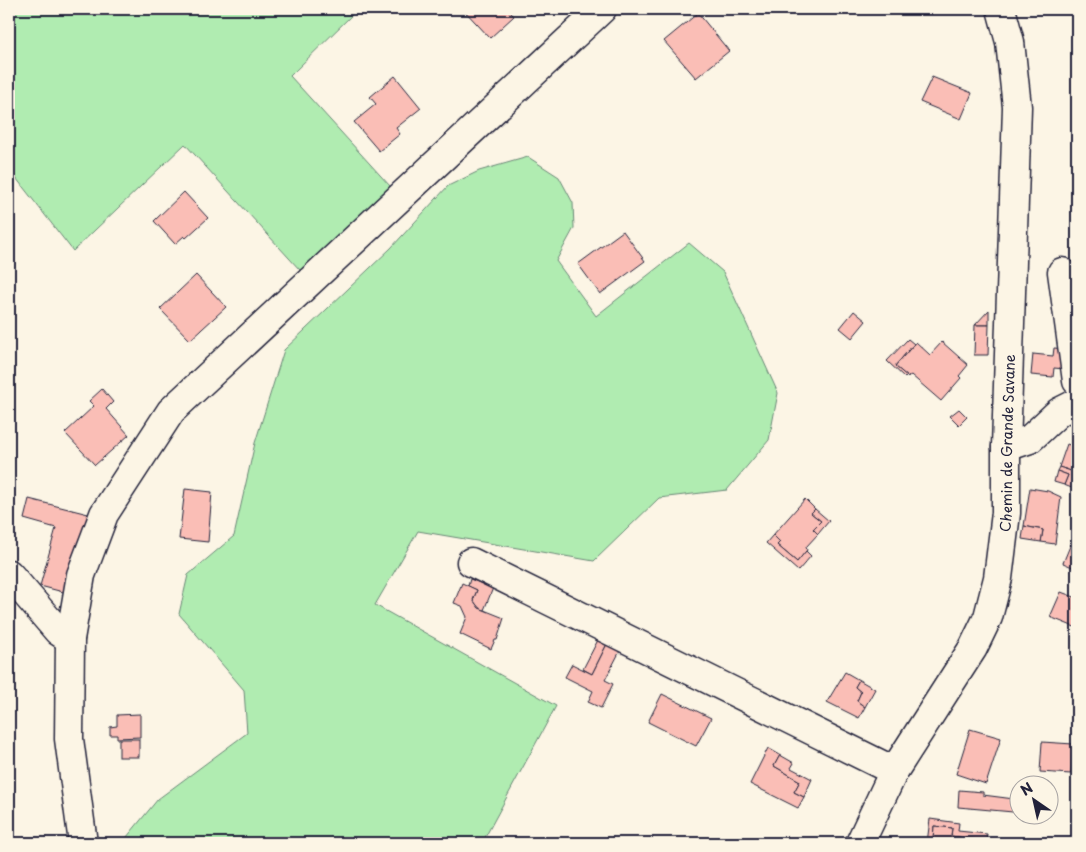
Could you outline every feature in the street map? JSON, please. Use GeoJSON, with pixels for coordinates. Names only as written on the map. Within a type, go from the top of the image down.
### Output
{"type":"FeatureCollection","features":[{"type":"Feature","properties":{"kind":"street"},"geometry":{"type":"LineString","coordinates":[[82,843],[69,738],[70,640],[81,575],[104,514],[171,411],[602,9]]}},
{"type":"Feature","properties":{"kind":"street","name":"Chemin de Grande Savane"},"geometry":{"type":"LineString","coordinates":[[860,843],[894,771],[973,648],[988,616],[998,578],[1006,513],[1006,447],[1017,108],[1010,42],[1001,9]]}},
{"type":"Feature","properties":{"kind":"street"},"geometry":{"type":"LineString","coordinates":[[1062,272],[1077,381]]}},
{"type":"Feature","properties":{"kind":"street"},"geometry":{"type":"LineString","coordinates":[[1006,447],[1030,439],[1059,412],[1077,403]]}},
{"type":"Feature","properties":{"kind":"street"},"geometry":{"type":"LineString","coordinates":[[471,562],[894,771]]}},
{"type":"Feature","properties":{"kind":"street"},"geometry":{"type":"LineString","coordinates":[[9,574],[58,631],[70,640]]}},
{"type":"Feature","properties":{"kind":"green space"},"geometry":{"type":"Polygon","coordinates":[[[9,9],[358,9],[290,76],[400,197],[310,281],[185,144],[73,251],[9,169],[9,9]]]}},
{"type":"Feature","properties":{"kind":"green space"},"geometry":{"type":"Polygon","coordinates":[[[528,157],[559,177],[573,203],[574,228],[556,261],[596,316],[689,243],[723,272],[778,393],[769,440],[727,490],[659,498],[594,561],[418,531],[375,605],[556,706],[482,843],[122,843],[158,799],[247,733],[244,690],[179,614],[188,575],[234,536],[255,443],[284,350],[391,248],[448,186],[479,171],[528,157]]]}},
{"type":"Feature","properties":{"kind":"building"},"geometry":{"type":"Polygon","coordinates":[[[463,9],[507,9],[514,16],[490,38],[463,9]]]}},
{"type":"Feature","properties":{"kind":"building"},"geometry":{"type":"Polygon","coordinates":[[[698,13],[729,51],[696,78],[664,41],[698,13]]]}},
{"type":"Feature","properties":{"kind":"building"},"geometry":{"type":"Polygon","coordinates":[[[395,76],[421,108],[396,128],[400,134],[379,151],[354,122],[376,104],[370,97],[395,76]]]}},
{"type":"Feature","properties":{"kind":"building"},"geometry":{"type":"Polygon","coordinates":[[[932,77],[972,93],[961,119],[920,102],[932,77]]]}},
{"type":"Feature","properties":{"kind":"building"},"geometry":{"type":"Polygon","coordinates":[[[184,192],[208,218],[186,238],[184,236],[175,244],[154,221],[184,192]]]}},
{"type":"Feature","properties":{"kind":"building"},"geometry":{"type":"Polygon","coordinates":[[[623,231],[645,261],[600,294],[578,264],[623,231]]]}},
{"type":"Feature","properties":{"kind":"building"},"geometry":{"type":"Polygon","coordinates":[[[196,275],[226,307],[190,340],[160,309],[196,275]]]}},
{"type":"Feature","properties":{"kind":"building"},"geometry":{"type":"Polygon","coordinates":[[[989,310],[989,325],[975,325],[989,310]]]}},
{"type":"Feature","properties":{"kind":"building"},"geometry":{"type":"Polygon","coordinates":[[[854,311],[866,321],[852,338],[840,328],[854,311]]]}},
{"type":"Feature","properties":{"kind":"building"},"geometry":{"type":"Polygon","coordinates":[[[975,325],[989,325],[988,355],[974,355],[975,325]]]}},
{"type":"Feature","properties":{"kind":"building"},"geometry":{"type":"Polygon","coordinates":[[[908,339],[914,344],[895,366],[907,376],[905,378],[887,361],[908,339]]]}},
{"type":"Feature","properties":{"kind":"building"},"geometry":{"type":"Polygon","coordinates":[[[916,342],[930,355],[942,342],[968,365],[959,376],[961,378],[941,401],[911,375],[908,377],[895,366],[916,342]]]}},
{"type":"Feature","properties":{"kind":"building"},"geometry":{"type":"Polygon","coordinates":[[[1054,348],[1066,349],[1064,369],[1054,368],[1053,377],[1031,375],[1033,354],[1053,356],[1054,348]]]}},
{"type":"Feature","properties":{"kind":"building"},"geometry":{"type":"Polygon","coordinates":[[[102,389],[113,402],[106,409],[129,435],[95,465],[65,433],[94,406],[89,401],[102,389]]]}},
{"type":"Feature","properties":{"kind":"building"},"geometry":{"type":"Polygon","coordinates":[[[959,409],[967,417],[959,425],[950,416],[959,409]]]}},
{"type":"Feature","properties":{"kind":"building"},"geometry":{"type":"Polygon","coordinates":[[[1067,444],[1077,448],[1077,473],[1059,467],[1067,444]]]}},
{"type":"Feature","properties":{"kind":"building"},"geometry":{"type":"Polygon","coordinates":[[[1059,467],[1077,473],[1077,490],[1064,485],[1068,475],[1057,471],[1059,467]]]}},
{"type":"Feature","properties":{"kind":"building"},"geometry":{"type":"Polygon","coordinates":[[[1057,471],[1068,475],[1064,485],[1054,482],[1057,471]]]}},
{"type":"Feature","properties":{"kind":"building"},"geometry":{"type":"Polygon","coordinates":[[[1030,488],[1048,491],[1061,497],[1055,544],[1041,542],[1043,530],[1024,526],[1030,488]]]}},
{"type":"Feature","properties":{"kind":"building"},"geometry":{"type":"Polygon","coordinates":[[[185,489],[212,492],[208,542],[179,539],[185,489]]]}},
{"type":"Feature","properties":{"kind":"building"},"geometry":{"type":"Polygon","coordinates":[[[29,499],[88,514],[67,593],[40,586],[56,528],[24,519],[29,499]]]}},
{"type":"Feature","properties":{"kind":"building"},"geometry":{"type":"Polygon","coordinates":[[[805,499],[815,509],[811,513],[821,521],[813,529],[818,534],[806,547],[807,550],[797,562],[777,545],[780,542],[773,535],[805,499]]]}},
{"type":"Feature","properties":{"kind":"building"},"geometry":{"type":"Polygon","coordinates":[[[815,509],[829,521],[818,534],[813,529],[821,521],[811,513],[815,509]]]}},
{"type":"Feature","properties":{"kind":"building"},"geometry":{"type":"Polygon","coordinates":[[[1024,526],[1043,530],[1041,542],[1022,539],[1024,526]]]}},
{"type":"Feature","properties":{"kind":"building"},"geometry":{"type":"Polygon","coordinates":[[[1077,529],[1077,569],[1063,563],[1077,529]]]}},
{"type":"Feature","properties":{"kind":"building"},"geometry":{"type":"Polygon","coordinates":[[[773,535],[780,542],[777,545],[797,562],[806,551],[811,556],[798,571],[766,543],[773,535]]]}},
{"type":"Feature","properties":{"kind":"building"},"geometry":{"type":"Polygon","coordinates":[[[470,579],[493,588],[484,610],[479,608],[473,600],[477,590],[468,586],[470,579]]]}},
{"type":"Feature","properties":{"kind":"building"},"geometry":{"type":"Polygon","coordinates":[[[462,583],[477,590],[473,600],[479,608],[504,618],[497,640],[495,640],[491,649],[460,634],[467,617],[462,606],[454,603],[462,583]]]}},
{"type":"Feature","properties":{"kind":"building"},"geometry":{"type":"Polygon","coordinates":[[[1061,592],[1077,598],[1077,628],[1050,617],[1061,592]]]}},
{"type":"Feature","properties":{"kind":"building"},"geometry":{"type":"Polygon","coordinates":[[[599,638],[608,642],[592,674],[583,669],[599,638]]]}},
{"type":"Feature","properties":{"kind":"building"},"geometry":{"type":"Polygon","coordinates":[[[608,642],[621,649],[605,680],[613,684],[601,708],[588,702],[593,691],[565,677],[572,664],[592,674],[608,642]]]}},
{"type":"Feature","properties":{"kind":"building"},"geometry":{"type":"Polygon","coordinates":[[[845,672],[859,680],[855,687],[861,692],[857,701],[865,707],[859,718],[827,702],[845,672]]]}},
{"type":"Feature","properties":{"kind":"building"},"geometry":{"type":"Polygon","coordinates":[[[859,680],[875,689],[865,707],[857,701],[861,692],[855,687],[859,680]]]}},
{"type":"Feature","properties":{"kind":"building"},"geometry":{"type":"Polygon","coordinates":[[[662,694],[711,718],[696,746],[648,722],[662,694]]]}},
{"type":"Feature","properties":{"kind":"building"},"geometry":{"type":"Polygon","coordinates":[[[140,714],[140,737],[117,738],[117,735],[110,735],[110,727],[117,726],[117,715],[140,714]]]}},
{"type":"Feature","properties":{"kind":"building"},"geometry":{"type":"Polygon","coordinates":[[[970,729],[1001,738],[986,784],[956,774],[970,729]]]}},
{"type":"Feature","properties":{"kind":"building"},"geometry":{"type":"Polygon","coordinates":[[[119,739],[139,739],[139,757],[119,757],[119,739]]]}},
{"type":"Feature","properties":{"kind":"building"},"geometry":{"type":"Polygon","coordinates":[[[1042,742],[1073,744],[1071,774],[1040,772],[1042,742]]]}},
{"type":"Feature","properties":{"kind":"building"},"geometry":{"type":"Polygon","coordinates":[[[768,748],[780,755],[774,766],[800,781],[794,792],[804,797],[798,808],[750,784],[768,748]]]}},
{"type":"Feature","properties":{"kind":"building"},"geometry":{"type":"Polygon","coordinates":[[[780,755],[794,763],[791,768],[812,779],[804,797],[794,792],[800,781],[774,766],[780,755]]]}},
{"type":"Feature","properties":{"kind":"building"},"geometry":{"type":"Polygon","coordinates":[[[959,790],[983,792],[983,795],[1008,798],[1008,812],[958,807],[959,790]]]}},
{"type":"Feature","properties":{"kind":"building"},"geometry":{"type":"Polygon","coordinates":[[[930,819],[959,823],[958,831],[987,834],[986,841],[951,836],[952,828],[934,826],[933,840],[940,841],[940,843],[927,843],[930,819]]]}},
{"type":"Feature","properties":{"kind":"building"},"geometry":{"type":"Polygon","coordinates":[[[934,826],[952,828],[951,836],[986,841],[986,843],[940,843],[940,841],[933,840],[934,826]]]}}]}
